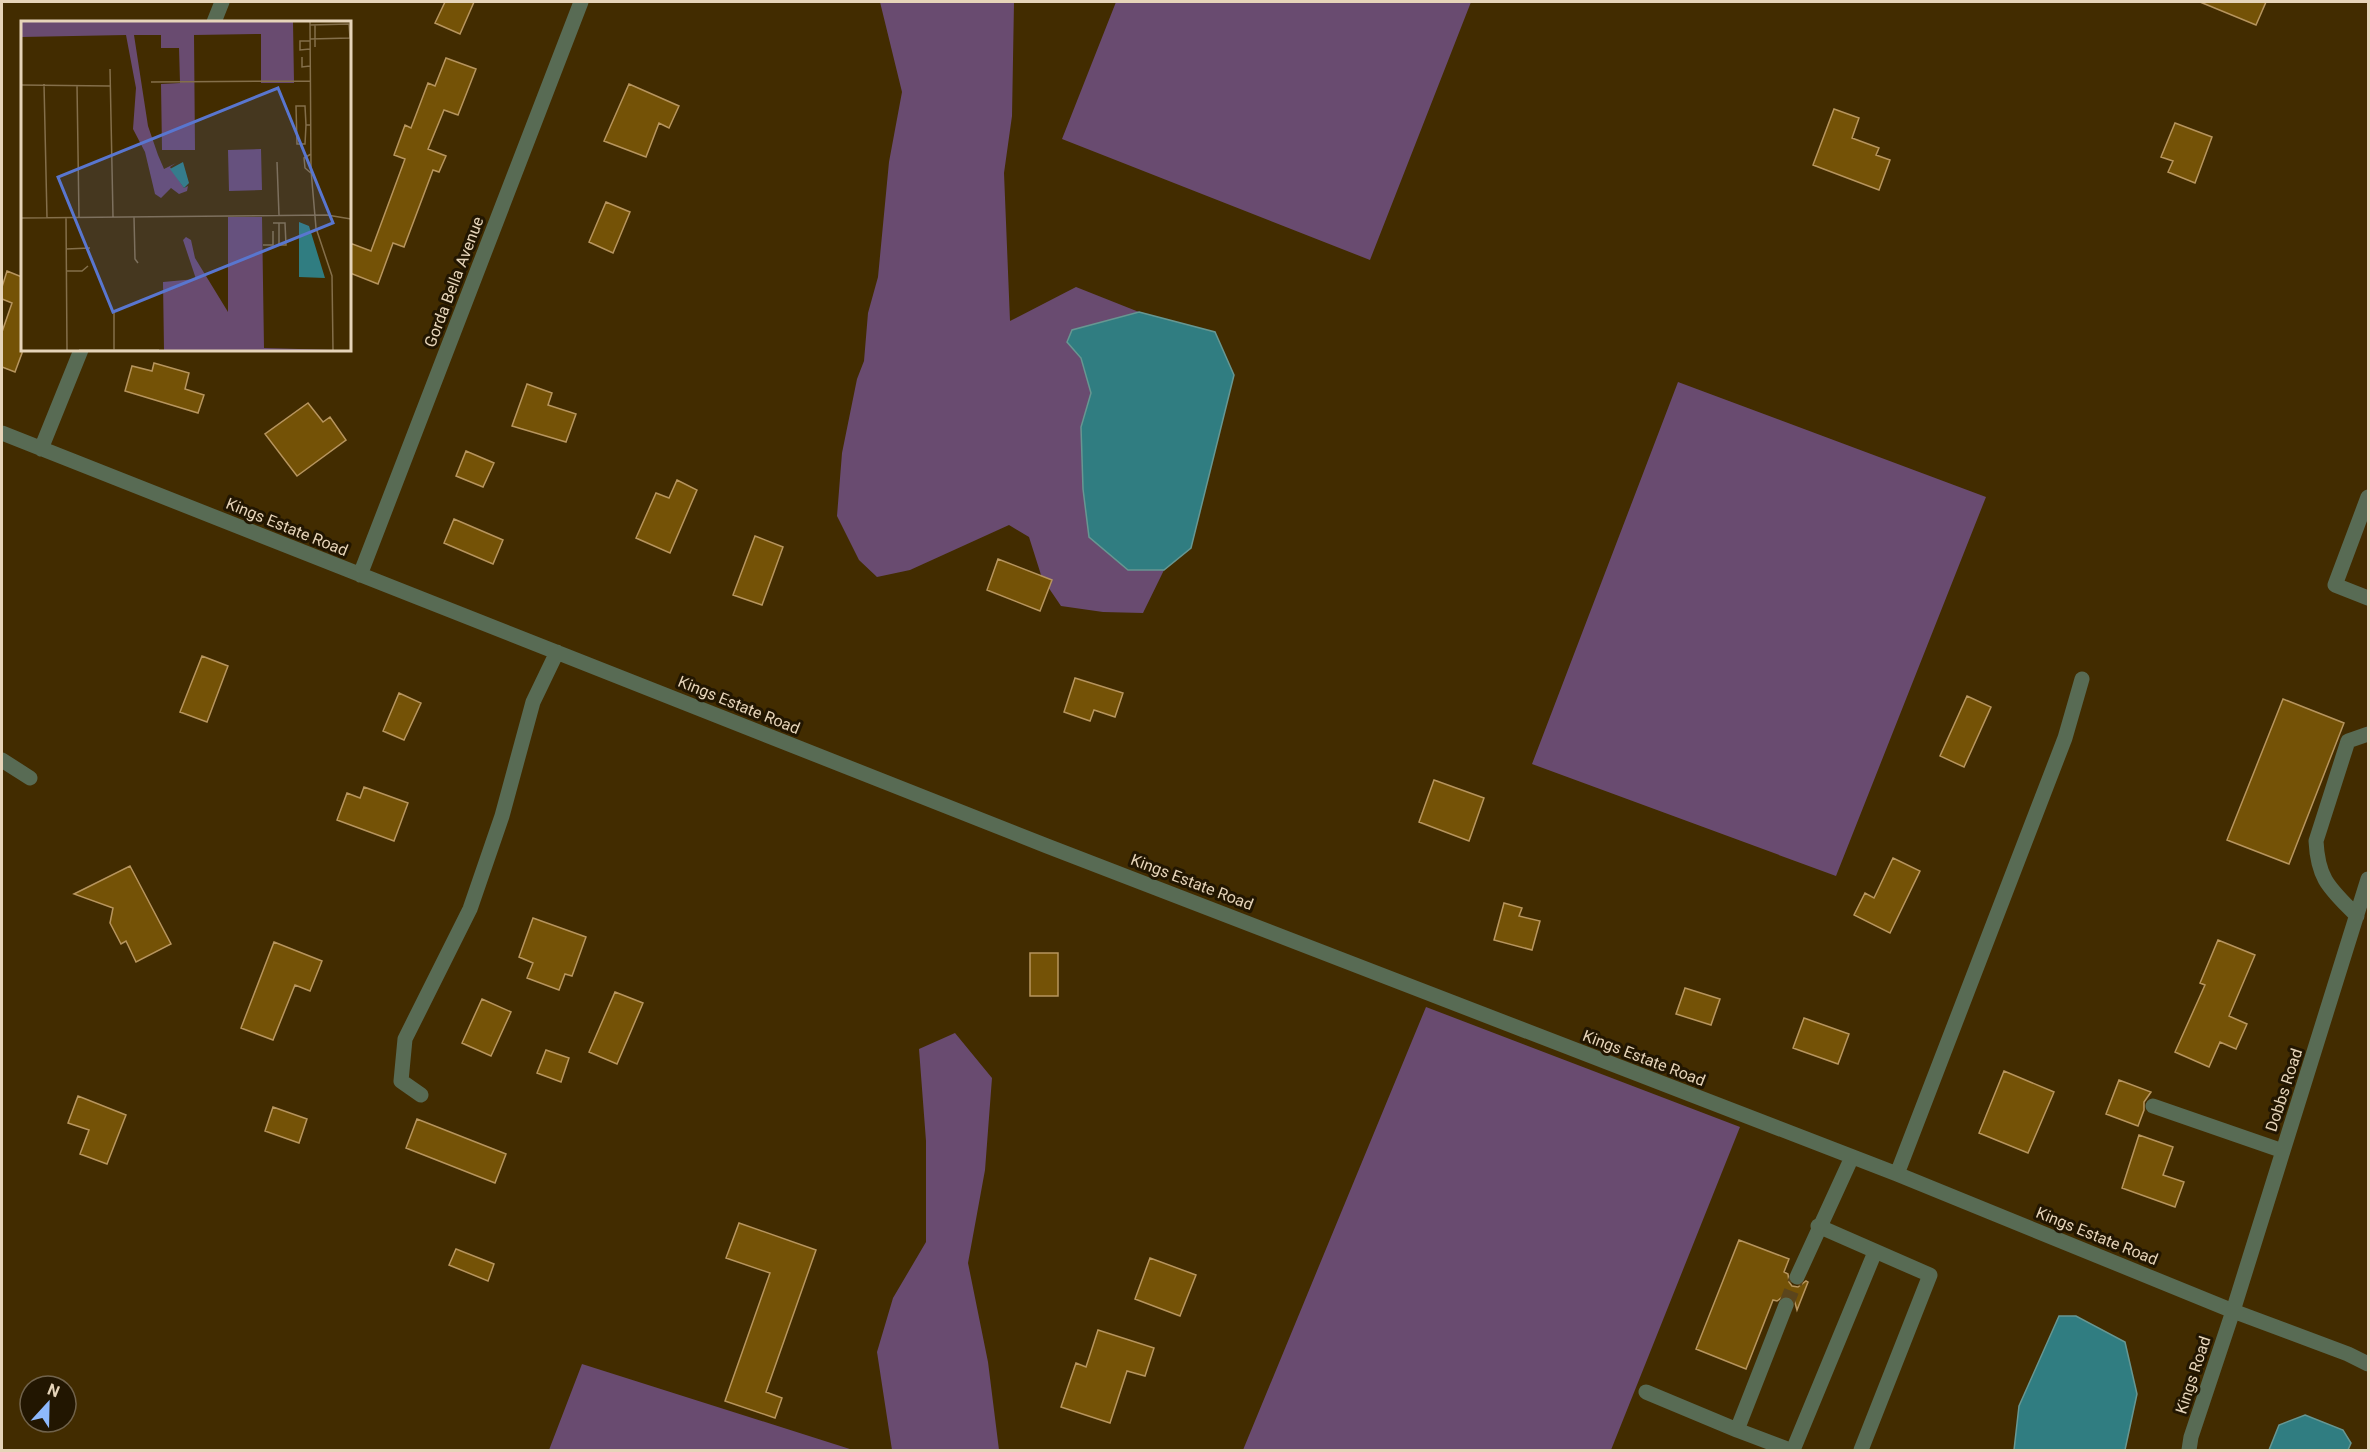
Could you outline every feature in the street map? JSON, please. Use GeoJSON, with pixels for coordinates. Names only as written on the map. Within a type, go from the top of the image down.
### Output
{"type":"FeatureCollection","features":[{"type":"Feature","properties":{"kind":"street"},"geometry":{"type":"LineString","coordinates":[[214,21],[222,2]]}},
{"type":"Feature","properties":{"kind":"street","name":"Gorda Bella Avenue"},"geometry":{"type":"LineString","coordinates":[[360,575],[581,2]]}},
{"type":"Feature","properties":{"kind":"street"},"geometry":{"type":"LineString","coordinates":[[41,449],[81,351]]}},
{"type":"Feature","properties":{"kind":"street","name":"Kings Estate Road"},"geometry":{"type":"LineString","coordinates":[[2,434],[1451,1003],[1897,1174],[2368,1364]]}},
{"type":"Feature","properties":{"kind":"street"},"geometry":{"type":"LineString","coordinates":[[2368,497],[2335,585],[2368,598]]}},
{"type":"Feature","properties":{"kind":"street"},"geometry":{"type":"LineString","coordinates":[[421,1095],[401,1081],[405,1039],[470,909],[502,816],[533,702],[557,652]]}},
{"type":"Feature","properties":{"kind":"street"},"geometry":{"type":"LineString","coordinates":[[1897,1174],[2066,738],[2082,679]]}},
{"type":"Feature","properties":{"kind":"street"},"geometry":{"type":"LineString","coordinates":[[2357,916],[2324,881],[2316,854],[2316,841],[2348,741],[2368,734]]}},
{"type":"Feature","properties":{"kind":"street"},"geometry":{"type":"LineString","coordinates":[[2,760],[30,778]]}},
{"type":"Feature","properties":{"kind":"street","name":"Dobbs Road"},"geometry":{"type":"LineString","coordinates":[[2233,1311],[2368,879]]}},
{"type":"Feature","properties":{"kind":"street"},"geometry":{"type":"LineString","coordinates":[[2153,1106],[2283,1151]]}},
{"type":"Feature","properties":{"kind":"street"},"geometry":{"type":"LineString","coordinates":[[1797,1277],[1818,1226],[1852,1157]]}},
{"type":"Feature","properties":{"kind":"street"},"geometry":{"type":"LineString","coordinates":[[1818,1226],[1930,1275],[1861,1450]]}},
{"type":"Feature","properties":{"kind":"street"},"geometry":{"type":"LineString","coordinates":[[1646,1392],[1737,1431],[1792,1450],[1875,1252]]}},
{"type":"Feature","properties":{"kind":"street"},"geometry":{"type":"LineString","coordinates":[[1737,1431],[1786,1305]]}},
{"type":"Feature","properties":{"kind":"street","name":"Kings Road"},"geometry":{"type":"LineString","coordinates":[[2189,1450],[2191,1437],[2233,1311]]}},
{"type":"Feature","properties":{"kind":"shaded area"},"geometry":{"type":"Polygon","coordinates":[[[880,2],[1014,2],[1012,116],[1004,173],[1010,321],[1076,287],[1139,312],[1110,320],[1067,342],[1081,358],[1091,393],[1081,427],[1128,570],[1164,570],[1143,613],[1103,612],[1061,606],[1042,578],[1029,537],[1009,525],[910,570],[877,577],[859,560],[837,516],[842,453],[857,379],[864,361],[868,313],[878,277],[889,162],[902,92],[880,2]]]}},
{"type":"Feature","properties":{"kind":"shaded area"},"geometry":{"type":"Polygon","coordinates":[[[1116,2],[1471,2],[1370,260],[1062,139],[1116,2]]]}},
{"type":"Feature","properties":{"kind":"shaded area"},"geometry":{"type":"Polygon","coordinates":[[[1678,382],[1986,497],[1836,876],[1532,764],[1678,382]]]}},
{"type":"Feature","properties":{"kind":"shaded area"},"geometry":{"type":"Polygon","coordinates":[[[1426,1007],[1740,1127],[1611,1450],[1243,1450],[1426,1007]]]}},
{"type":"Feature","properties":{"kind":"shaded area"},"geometry":{"type":"Polygon","coordinates":[[[955,1033],[992,1078],[985,1170],[968,1263],[988,1362],[999,1450],[892,1450],[877,1352],[893,1298],[926,1242],[926,1141],[919,1049],[955,1033]]]}},
{"type":"Feature","properties":{"kind":"shaded area"},"geometry":{"type":"Polygon","coordinates":[[[582,1364],[853,1450],[549,1450],[582,1364]]]}},
{"type":"Feature","properties":{"kind":"water"},"geometry":{"type":"Polygon","coordinates":[[[1139,312],[1215,332],[1234,375],[1191,548],[1164,570],[1128,570],[1089,537],[1083,489],[1081,427],[1091,393],[1081,358],[1067,342],[1072,330],[1139,312]]]}},
{"type":"Feature","properties":{"kind":"water"},"geometry":{"type":"Polygon","coordinates":[[[2059,1316],[2076,1316],[2125,1342],[2137,1394],[2125,1450],[2014,1450],[2019,1406],[2059,1316]]]}},
{"type":"Feature","properties":{"kind":"water"},"geometry":{"type":"Polygon","coordinates":[[[2305,1415],[2343,1430],[2351,1443],[2348,1450],[2269,1450],[2279,1425],[2305,1415]]]}},
{"type":"Feature","properties":{"kind":"building"},"geometry":{"type":"Polygon","coordinates":[[[445,2],[474,2],[460,34],[435,23],[445,2]]]}},
{"type":"Feature","properties":{"kind":"building"},"geometry":{"type":"Polygon","coordinates":[[[2200,2],[2266,2],[2256,25],[2200,2]]]}},
{"type":"Feature","properties":{"kind":"building"},"geometry":{"type":"Polygon","coordinates":[[[446,58],[476,69],[458,115],[444,110],[428,149],[446,156],[439,172],[433,170],[404,247],[393,243],[378,284],[351,273],[351,243],[371,251],[405,159],[394,155],[405,125],[411,128],[428,83],[435,86],[446,58]]]}},
{"type":"Feature","properties":{"kind":"building"},"geometry":{"type":"Polygon","coordinates":[[[629,84],[679,106],[669,128],[659,123],[646,157],[604,141],[629,84]]]}},
{"type":"Feature","properties":{"kind":"building"},"geometry":{"type":"Polygon","coordinates":[[[1834,109],[1859,118],[1852,138],[1879,148],[1876,155],[1890,160],[1879,190],[1813,165],[1834,109]]]}},
{"type":"Feature","properties":{"kind":"building"},"geometry":{"type":"Polygon","coordinates":[[[2175,123],[2212,137],[2195,183],[2168,172],[2173,161],[2161,157],[2175,123]]]}},
{"type":"Feature","properties":{"kind":"building"},"geometry":{"type":"Polygon","coordinates":[[[606,202],[630,212],[613,253],[589,242],[606,202]]]}},
{"type":"Feature","properties":{"kind":"building"},"geometry":{"type":"Polygon","coordinates":[[[7,271],[21,277],[22,353],[15,372],[2,367],[2,332],[12,303],[2,299],[2,287],[7,271]]]}},
{"type":"Feature","properties":{"kind":"building"},"geometry":{"type":"Polygon","coordinates":[[[154,363],[189,373],[185,389],[204,395],[198,413],[125,391],[132,366],[152,371],[154,363]]]}},
{"type":"Feature","properties":{"kind":"building"},"geometry":{"type":"Polygon","coordinates":[[[527,384],[552,393],[548,405],[576,414],[566,442],[512,426],[527,384]]]}},
{"type":"Feature","properties":{"kind":"building"},"geometry":{"type":"Polygon","coordinates":[[[308,403],[323,422],[330,417],[346,440],[297,476],[265,434],[308,403]]]}},
{"type":"Feature","properties":{"kind":"building"},"geometry":{"type":"Polygon","coordinates":[[[466,451],[494,463],[483,487],[456,476],[466,451]]]}},
{"type":"Feature","properties":{"kind":"building"},"geometry":{"type":"Polygon","coordinates":[[[677,480],[697,490],[670,553],[636,538],[656,493],[669,498],[677,480]]]}},
{"type":"Feature","properties":{"kind":"building"},"geometry":{"type":"Polygon","coordinates":[[[454,519],[503,540],[493,564],[444,543],[454,519]]]}},
{"type":"Feature","properties":{"kind":"building"},"geometry":{"type":"Polygon","coordinates":[[[755,536],[783,547],[762,605],[733,595],[755,536]]]}},
{"type":"Feature","properties":{"kind":"building"},"geometry":{"type":"Polygon","coordinates":[[[998,559],[1052,580],[1040,611],[987,590],[998,559]]]}},
{"type":"Feature","properties":{"kind":"building"},"geometry":{"type":"Polygon","coordinates":[[[202,656],[228,666],[207,722],[180,712],[202,656]]]}},
{"type":"Feature","properties":{"kind":"building"},"geometry":{"type":"Polygon","coordinates":[[[1075,678],[1123,693],[1115,717],[1094,710],[1090,721],[1064,712],[1075,678]]]}},
{"type":"Feature","properties":{"kind":"building"},"geometry":{"type":"Polygon","coordinates":[[[399,693],[421,703],[404,740],[383,731],[399,693]]]}},
{"type":"Feature","properties":{"kind":"building"},"geometry":{"type":"Polygon","coordinates":[[[1967,696],[1991,707],[1964,767],[1940,756],[1967,696]]]}},
{"type":"Feature","properties":{"kind":"building"},"geometry":{"type":"Polygon","coordinates":[[[2283,699],[2344,723],[2289,864],[2227,840],[2283,699]]]}},
{"type":"Feature","properties":{"kind":"building"},"geometry":{"type":"Polygon","coordinates":[[[1434,780],[1484,798],[1469,841],[1419,822],[1434,780]]]}},
{"type":"Feature","properties":{"kind":"building"},"geometry":{"type":"Polygon","coordinates":[[[364,787],[408,803],[394,841],[337,820],[347,793],[360,798],[364,787]]]}},
{"type":"Feature","properties":{"kind":"building"},"geometry":{"type":"Polygon","coordinates":[[[1893,858],[1920,871],[1890,933],[1854,915],[1865,893],[1874,898],[1893,858]]]}},
{"type":"Feature","properties":{"kind":"building"},"geometry":{"type":"Polygon","coordinates":[[[130,866],[171,944],[136,962],[126,941],[121,944],[110,923],[113,908],[74,894],[130,866]]]}},
{"type":"Feature","properties":{"kind":"building"},"geometry":{"type":"Polygon","coordinates":[[[1504,903],[1522,908],[1519,916],[1540,921],[1532,950],[1494,940],[1504,903]]]}},
{"type":"Feature","properties":{"kind":"building"},"geometry":{"type":"Polygon","coordinates":[[[533,918],[586,937],[572,976],[565,974],[559,990],[527,978],[533,963],[519,957],[533,918]]]}},
{"type":"Feature","properties":{"kind":"building"},"geometry":{"type":"Polygon","coordinates":[[[2218,940],[2255,955],[2229,1016],[2247,1024],[2236,1049],[2220,1042],[2209,1067],[2175,1052],[2205,985],[2200,983],[2218,940]]]}},
{"type":"Feature","properties":{"kind":"building"},"geometry":{"type":"Polygon","coordinates":[[[274,942],[322,961],[310,991],[295,985],[273,1040],[241,1028],[274,942]]]}},
{"type":"Feature","properties":{"kind":"building"},"geometry":{"type":"Polygon","coordinates":[[[1030,953],[1058,953],[1058,996],[1030,996],[1030,953]]]}},
{"type":"Feature","properties":{"kind":"building"},"geometry":{"type":"Polygon","coordinates":[[[1685,988],[1720,999],[1711,1025],[1676,1014],[1685,988]]]}},
{"type":"Feature","properties":{"kind":"building"},"geometry":{"type":"Polygon","coordinates":[[[615,992],[643,1003],[617,1064],[589,1052],[615,992]]]}},
{"type":"Feature","properties":{"kind":"building"},"geometry":{"type":"Polygon","coordinates":[[[482,999],[511,1012],[491,1056],[462,1043],[482,999]]]}},
{"type":"Feature","properties":{"kind":"building"},"geometry":{"type":"Polygon","coordinates":[[[1804,1018],[1849,1034],[1838,1064],[1793,1048],[1804,1018]]]}},
{"type":"Feature","properties":{"kind":"building"},"geometry":{"type":"Polygon","coordinates":[[[546,1050],[569,1058],[561,1082],[537,1073],[546,1050]]]}},
{"type":"Feature","properties":{"kind":"building"},"geometry":{"type":"Polygon","coordinates":[[[2004,1071],[2054,1092],[2028,1153],[1979,1133],[2004,1071]]]}},
{"type":"Feature","properties":{"kind":"building"},"geometry":{"type":"Polygon","coordinates":[[[2119,1080],[2151,1092],[2144,1102],[2144,1110],[2138,1126],[2106,1114],[2119,1080]]]}},
{"type":"Feature","properties":{"kind":"building"},"geometry":{"type":"Polygon","coordinates":[[[78,1096],[126,1115],[107,1164],[80,1154],[89,1130],[68,1123],[78,1096]]]}},
{"type":"Feature","properties":{"kind":"building"},"geometry":{"type":"Polygon","coordinates":[[[273,1107],[307,1119],[299,1143],[265,1131],[273,1107]]]}},
{"type":"Feature","properties":{"kind":"building"},"geometry":{"type":"Polygon","coordinates":[[[417,1119],[506,1154],[495,1183],[406,1148],[417,1119]]]}},
{"type":"Feature","properties":{"kind":"building"},"geometry":{"type":"Polygon","coordinates":[[[2139,1135],[2173,1147],[2163,1175],[2184,1182],[2175,1207],[2122,1188],[2139,1135]]]}},
{"type":"Feature","properties":{"kind":"building"},"geometry":{"type":"Polygon","coordinates":[[[739,1223],[816,1250],[766,1392],[782,1398],[775,1418],[725,1401],[770,1273],[726,1258],[739,1223]]]}},
{"type":"Feature","properties":{"kind":"building"},"geometry":{"type":"Polygon","coordinates":[[[1739,1240],[1789,1259],[1784,1272],[1788,1274],[1792,1286],[1798,1287],[1808,1282],[1797,1310],[1794,1299],[1790,1296],[1784,1296],[1777,1301],[1773,1300],[1746,1369],[1696,1349],[1739,1240]]]}},
{"type":"Feature","properties":{"kind":"building"},"geometry":{"type":"Polygon","coordinates":[[[456,1249],[494,1264],[488,1281],[449,1265],[456,1249]]]}},
{"type":"Feature","properties":{"kind":"building"},"geometry":{"type":"Polygon","coordinates":[[[1150,1258],[1196,1275],[1180,1316],[1135,1299],[1150,1258]]]}},
{"type":"Feature","properties":{"kind":"building"},"geometry":{"type":"Polygon","coordinates":[[[1098,1330],[1154,1348],[1145,1376],[1127,1371],[1110,1423],[1061,1407],[1076,1363],[1086,1367],[1098,1330]]]}},
{"type":"Feature","properties":{"kind":"tunnel"},"geometry":{"type":"LineString","coordinates":[[1786,1305],[1797,1277]]}}]}
